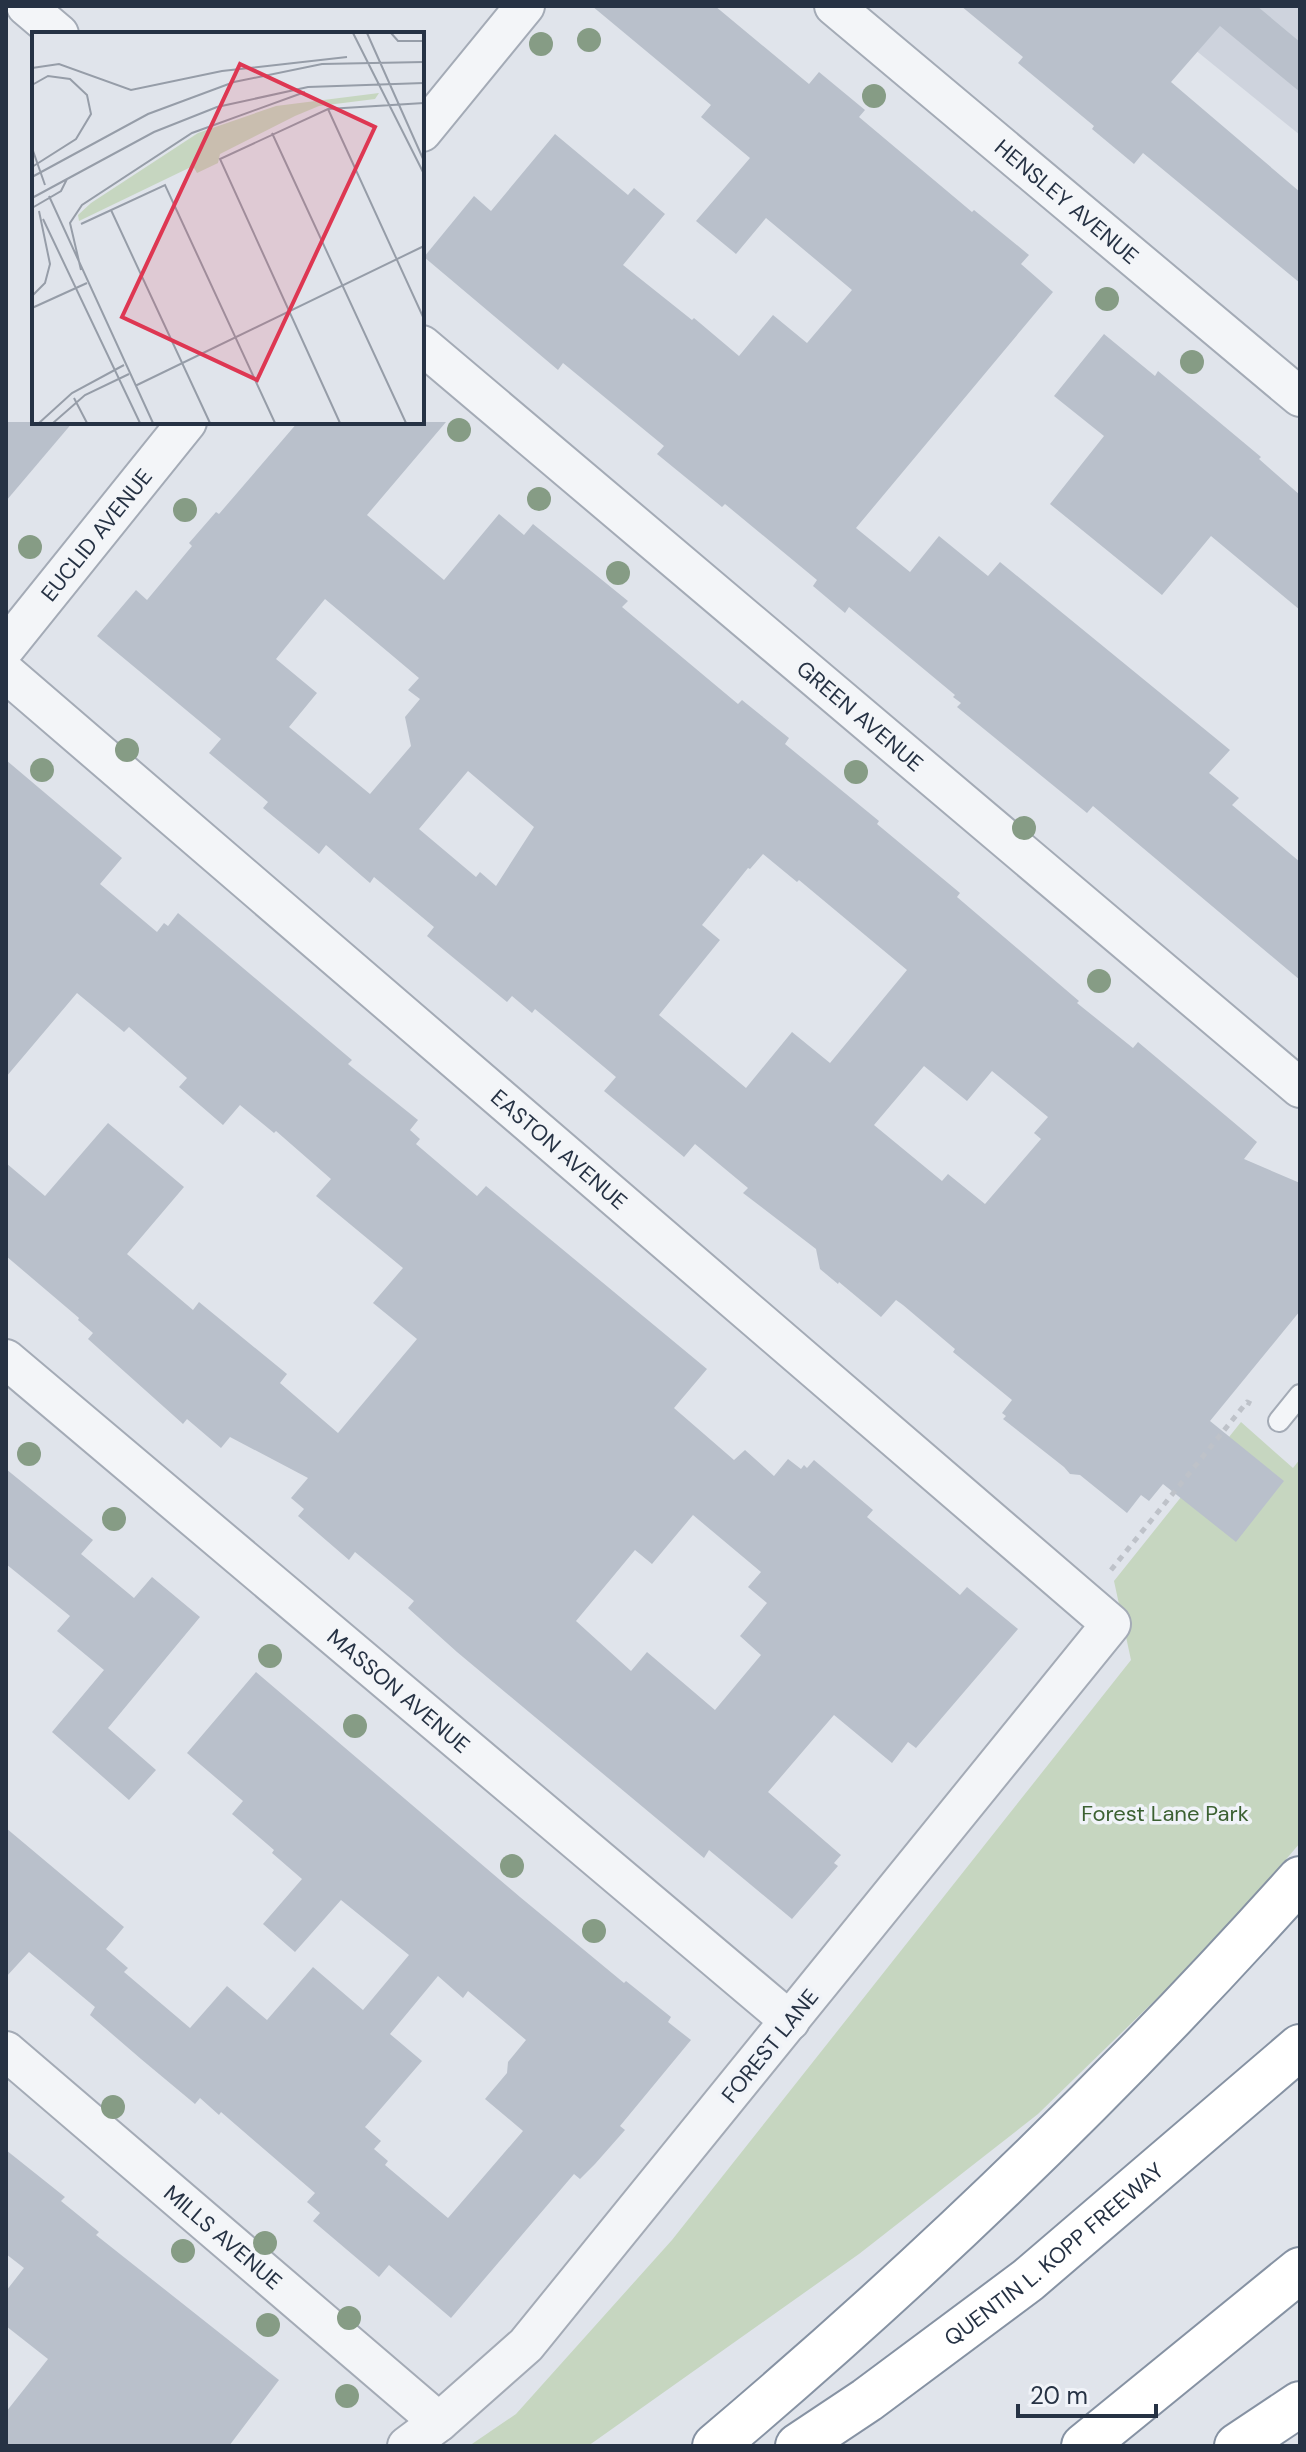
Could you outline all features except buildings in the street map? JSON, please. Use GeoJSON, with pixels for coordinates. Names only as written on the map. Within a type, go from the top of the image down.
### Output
{"type":"FeatureCollection","features":[{"type":"Feature","properties":{"kind":"highway"},"geometry":{"type":"LineString","coordinates":[[715,2446],[785,2387],[944,2242],[1222,1967],[1300,1879]]}},
{"type":"Feature","properties":{"kind":"highway","name":"QUENTIN L. KOPP FREEWAY"},"geometry":{"type":"LineString","coordinates":[[798,2446],[867,2400],[1028,2280],[1300,2047]]}},
{"type":"Feature","properties":{"kind":"highway"},"geometry":{"type":"LineString","coordinates":[[1084,2446],[1300,2270]]}},
{"type":"Feature","properties":{"kind":"highway"},"geometry":{"type":"LineString","coordinates":[[1237,2446],[1300,2404]]}},
{"type":"Feature","properties":{"kind":"street"},"geometry":{"type":"LineString","coordinates":[[26,6],[57,32]]}},
{"type":"Feature","properties":{"kind":"street"},"geometry":{"type":"LineString","coordinates":[[424,130],[525,6]]}},
{"type":"Feature","properties":{"kind":"street","name":"HENSLEY AVENUE"},"geometry":{"type":"LineString","coordinates":[[834,6],[1300,397]]}},
{"type":"Feature","properties":{"kind":"street","name":"GREEN AVENUE"},"geometry":{"type":"LineString","coordinates":[[424,347],[1300,1088]]}},
{"type":"Feature","properties":{"kind":"street","name":"EUCLID AVENUE"},"geometry":{"type":"LineString","coordinates":[[6,647],[185,424]]}},
{"type":"Feature","properties":{"kind":"street","name":"EASTON AVENUE"},"geometry":{"type":"LineString","coordinates":[[6,673],[1098,1613]]}},
{"type":"Feature","properties":{"kind":"street","name":"MASSON AVENUE"},"geometry":{"type":"LineString","coordinates":[[6,1359],[790,2021]]}},
{"type":"Feature","properties":{"kind":"street","name":"FOREST LANE"},"geometry":{"type":"LineString","coordinates":[[407,2446],[439,2422],[526,2345],[790,2021],[1098,1613]]}},
{"type":"Feature","properties":{"kind":"street","name":"MILLS AVENUE"},"geometry":{"type":"LineString","coordinates":[[6,2051],[439,2422]]}},
{"type":"Feature","properties":{"kind":"lane"},"geometry":{"type":"LineString","coordinates":[[1279,1421],[1300,1395]]}},
{"type":"Feature","properties":{"kind":"path"},"geometry":{"type":"LineString","coordinates":[[1098,1613],[1247,1402],[1279,1421]]}},
{"type":"Feature","properties":{"kind":"shaded area"},"geometry":{"type":"Polygon","coordinates":[[[1141,6],[1300,6],[1300,135],[1141,6]]]}},
{"type":"Feature","properties":{"kind":"green space","name":"Forest Lane Park"},"geometry":{"type":"Polygon","coordinates":[[[1241,1422],[1293,1468],[1300,1459],[1300,1843],[1218,1939],[1038,2114],[859,2254],[588,2446],[469,2446],[516,2414],[672,2240],[1131,1660],[1114,1581],[1241,1422]]]}}]}
